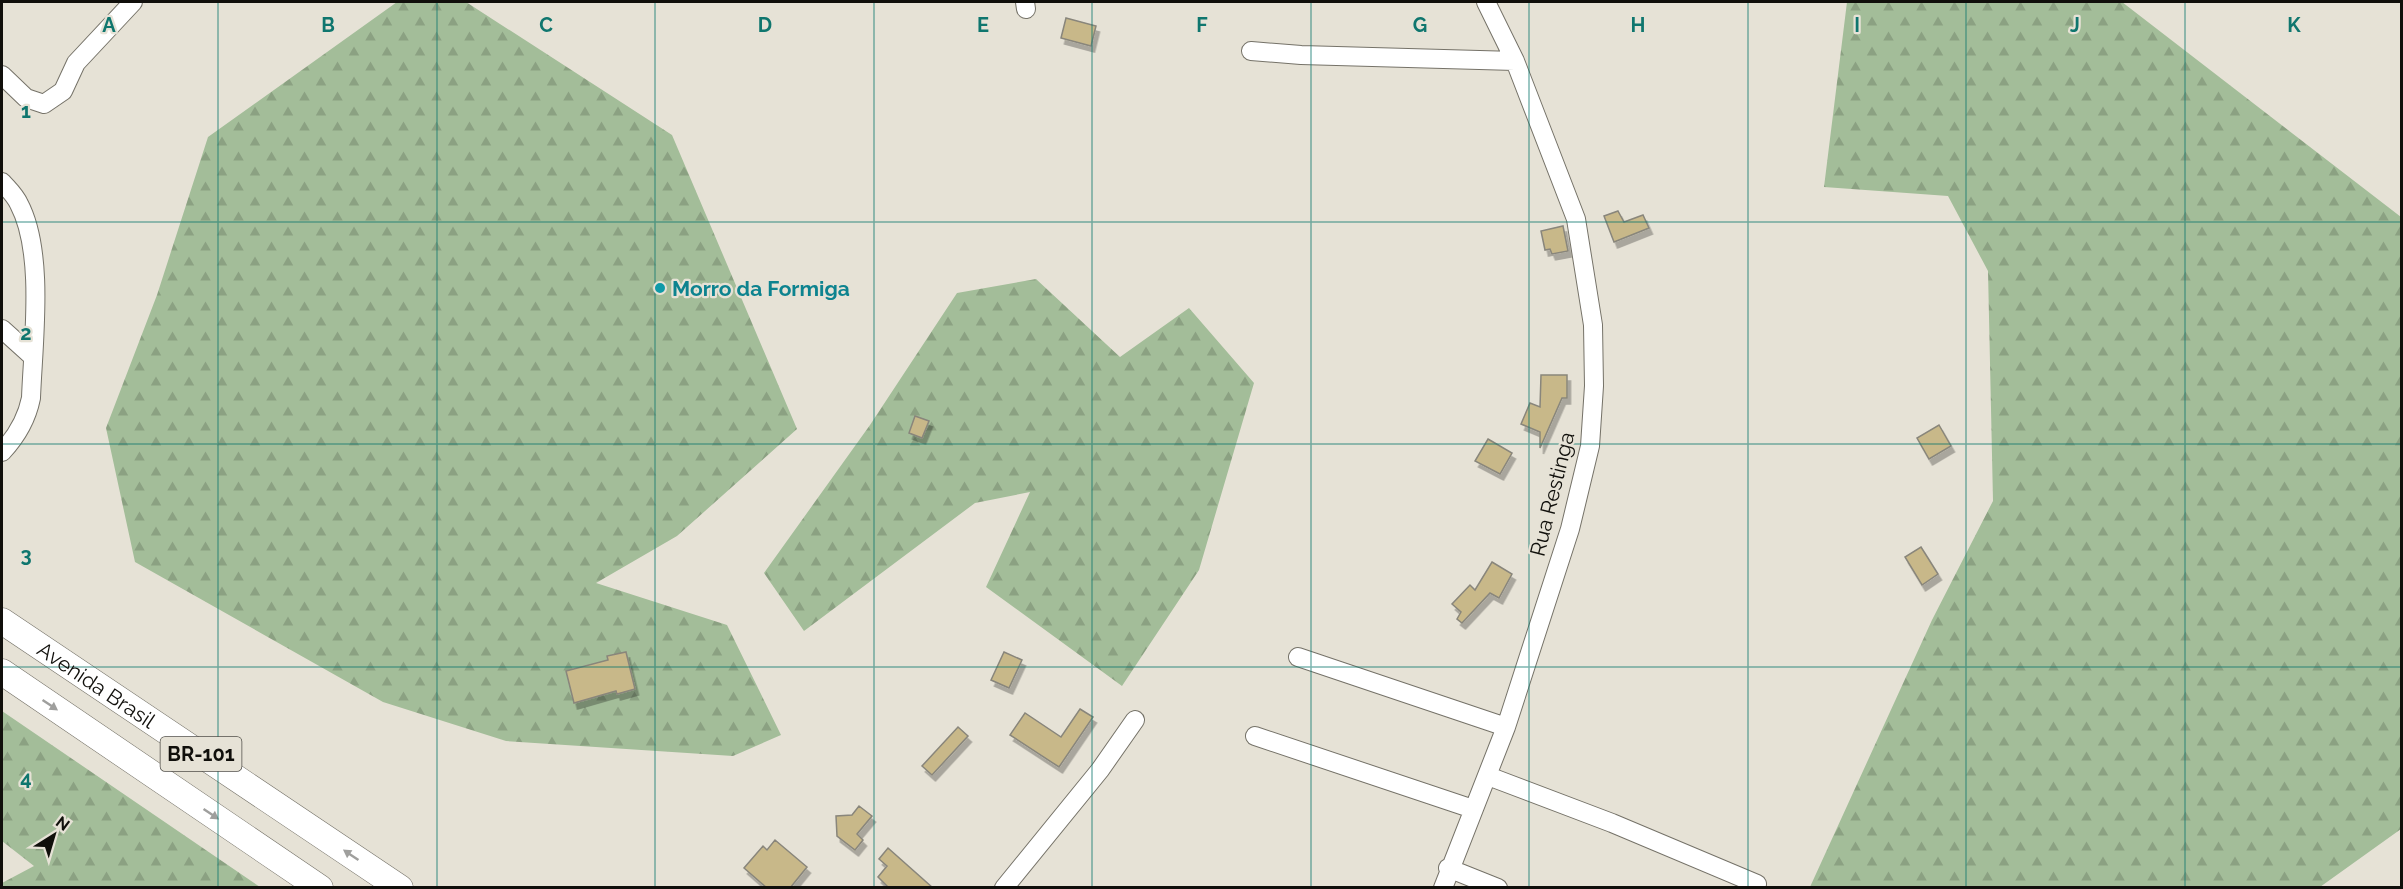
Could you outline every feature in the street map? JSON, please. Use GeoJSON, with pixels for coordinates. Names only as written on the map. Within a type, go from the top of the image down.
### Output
{"type":"FeatureCollection","features":[{"type":"Feature","properties":{"kind":"highway","name":"Avenida Brasil"},"geometry":{"type":"LineString","coordinates":[[2,621],[400,888]]}},
{"type":"Feature","properties":{"kind":"highway","name":"Avenida Brasil"},"geometry":{"type":"LineString","coordinates":[[2,672],[320,888]]}},
{"type":"Feature","properties":{"kind":"street"},"geometry":{"type":"LineString","coordinates":[[2,75],[26,98],[45,104],[63,91],[76,63],[133,2]]}},
{"type":"Feature","properties":{"kind":"street","name":"Rua Restinga"},"geometry":{"type":"LineString","coordinates":[[1443,888],[1506,727],[1570,529],[1590,446],[1594,386],[1593,326],[1576,219],[1515,61],[1486,2]]}},
{"type":"Feature","properties":{"kind":"street"},"geometry":{"type":"LineString","coordinates":[[1251,51],[1301,55],[1515,61]]}},
{"type":"Feature","properties":{"kind":"street"},"geometry":{"type":"LineString","coordinates":[[2,182],[16,198],[29,231],[35,272],[29,407],[17,433],[2,452]]}},
{"type":"Feature","properties":{"kind":"street"},"geometry":{"type":"LineString","coordinates":[[2,329],[32,356]]}},
{"type":"Feature","properties":{"kind":"street"},"geometry":{"type":"LineString","coordinates":[[1298,657],[1506,727]]}},
{"type":"Feature","properties":{"kind":"street"},"geometry":{"type":"LineString","coordinates":[[1004,888],[1100,770],[1135,720]]}},
{"type":"Feature","properties":{"kind":"street"},"geometry":{"type":"LineString","coordinates":[[1255,736],[1473,810]]}},
{"type":"Feature","properties":{"kind":"street"},"geometry":{"type":"LineString","coordinates":[[1488,776],[1612,823],[1757,884]]}},
{"type":"Feature","properties":{"kind":"street"},"geometry":{"type":"LineString","coordinates":[[1449,868],[1498,888]]}},
{"type":"Feature","properties":{"kind":"green space"},"geometry":{"type":"Polygon","coordinates":[[[397,2],[466,2],[672,135],[797,429],[677,536],[596,583],[727,625],[781,735],[733,756],[506,741],[383,702],[135,562],[106,428],[157,295],[208,137],[397,2]]]}},
{"type":"Feature","properties":{"kind":"green space"},"geometry":{"type":"Polygon","coordinates":[[[1847,2],[2122,2],[2401,217],[2401,829],[2320,887],[1810,887],[1932,620],[1993,501],[1988,271],[1948,196],[1824,187],[1847,2]]]}},
{"type":"Feature","properties":{"kind":"green space"},"geometry":{"type":"Polygon","coordinates":[[[1036,279],[1120,357],[1189,308],[1254,383],[1199,570],[1122,686],[986,587],[1030,492],[975,503],[804,631],[764,573],[870,425],[957,293],[1036,279]]]}},
{"type":"Feature","properties":{"kind":"green space"},"geometry":{"type":"Polygon","coordinates":[[[2,711],[260,887],[2,887],[2,883],[34,866],[2,841],[2,711]]]}},
{"type":"Feature","properties":{"kind":"building"},"geometry":{"type":"Polygon","coordinates":[[[1066,18],[1096,26],[1091,46],[1061,38],[1066,18]]]}},
{"type":"Feature","properties":{"kind":"building"},"geometry":{"type":"Polygon","coordinates":[[[1618,211],[1624,222],[1643,215],[1649,228],[1614,242],[1604,216],[1618,211]]]}},
{"type":"Feature","properties":{"kind":"building"},"geometry":{"type":"Polygon","coordinates":[[[1563,226],[1568,251],[1552,254],[1550,249],[1545,250],[1541,231],[1563,226]]]}},
{"type":"Feature","properties":{"kind":"building"},"geometry":{"type":"Polygon","coordinates":[[[1541,375],[1567,375],[1567,398],[1562,398],[1540,448],[1540,432],[1521,424],[1530,403],[1540,407],[1541,375]]]}},
{"type":"Feature","properties":{"kind":"building"},"geometry":{"type":"Polygon","coordinates":[[[915,416],[929,421],[922,438],[909,433],[915,416]]]}},
{"type":"Feature","properties":{"kind":"building"},"geometry":{"type":"Polygon","coordinates":[[[1939,425],[1951,446],[1929,459],[1917,438],[1939,425]]]}},
{"type":"Feature","properties":{"kind":"building"},"geometry":{"type":"Polygon","coordinates":[[[1488,439],[1512,453],[1500,474],[1475,461],[1488,439]]]}},
{"type":"Feature","properties":{"kind":"building"},"geometry":{"type":"Polygon","coordinates":[[[1921,547],[1938,574],[1922,585],[1905,557],[1921,547]]]}},
{"type":"Feature","properties":{"kind":"building"},"geometry":{"type":"Polygon","coordinates":[[[1492,562],[1512,574],[1499,598],[1490,593],[1462,623],[1457,619],[1461,612],[1452,604],[1470,585],[1475,590],[1492,562]]]}},
{"type":"Feature","properties":{"kind":"building"},"geometry":{"type":"Polygon","coordinates":[[[626,652],[635,689],[617,694],[616,691],[574,703],[566,671],[608,660],[607,656],[626,652]]]}},
{"type":"Feature","properties":{"kind":"building"},"geometry":{"type":"Polygon","coordinates":[[[1004,652],[1022,660],[1009,688],[991,680],[1004,652]]]}},
{"type":"Feature","properties":{"kind":"building"},"geometry":{"type":"Polygon","coordinates":[[[1080,709],[1093,717],[1059,767],[1010,735],[1025,713],[1061,737],[1080,709]]]}},
{"type":"Feature","properties":{"kind":"building"},"geometry":{"type":"Polygon","coordinates":[[[958,727],[968,736],[932,775],[922,766],[958,727]]]}},
{"type":"Feature","properties":{"kind":"building"},"geometry":{"type":"Polygon","coordinates":[[[859,806],[872,816],[857,834],[863,840],[855,850],[837,836],[836,816],[852,815],[859,806]]]}},
{"type":"Feature","properties":{"kind":"building"},"geometry":{"type":"Polygon","coordinates":[[[775,840],[807,867],[790,888],[767,888],[744,868],[763,846],[767,850],[775,840]]]}},
{"type":"Feature","properties":{"kind":"building"},"geometry":{"type":"Polygon","coordinates":[[[888,848],[933,888],[889,888],[878,877],[887,866],[879,859],[888,848]]]}},
{"type":"Feature","properties":{"kind":"place","name":"Morro da Formiga"},"geometry":{"type":"Point","coordinates":[660,288]}}]}
